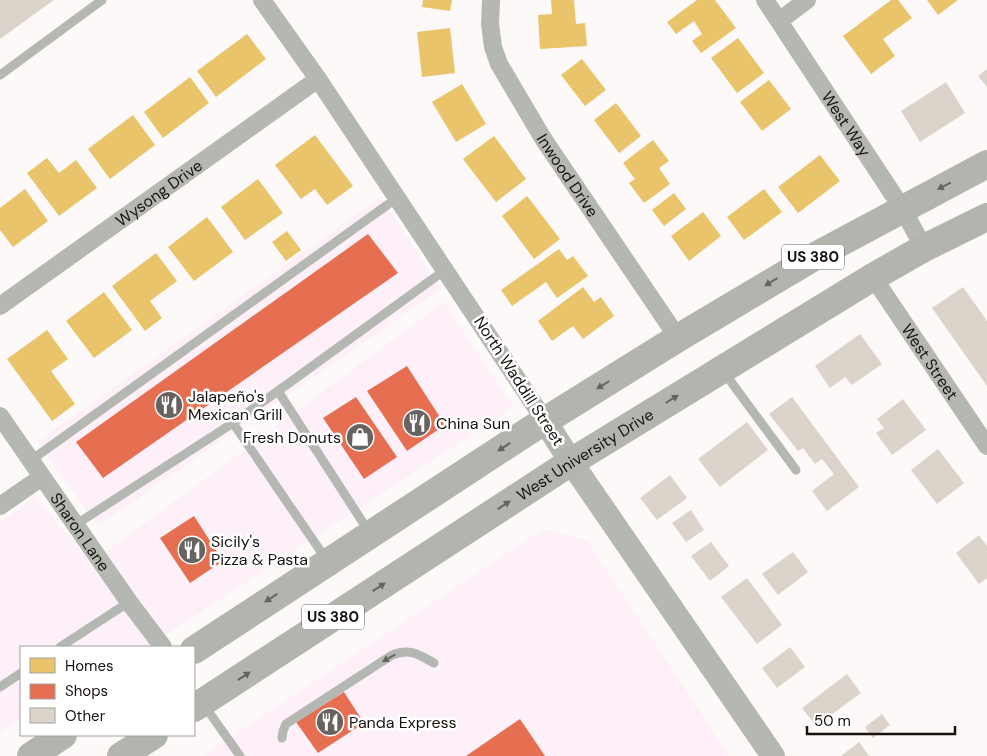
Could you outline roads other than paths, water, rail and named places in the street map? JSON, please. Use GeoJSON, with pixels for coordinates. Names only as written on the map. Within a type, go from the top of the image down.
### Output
{"type":"FeatureCollection","features":[{"type":"Feature","properties":{"kind":"highway","name":"US 380"},"geometry":{"type":"LineString","coordinates":[[195,649],[328,561],[678,338],[819,254],[987,164]]}},
{"type":"Feature","properties":{"kind":"highway","name":"West University Drive"},"geometry":{"type":"LineString","coordinates":[[197,700],[721,369],[873,277],[924,248],[987,217]]}},
{"type":"Feature","properties":{"kind":"highway"},"geometry":{"type":"LineString","coordinates":[[31,756],[61,736]]}},
{"type":"Feature","properties":{"kind":"highway"},"geometry":{"type":"LineString","coordinates":[[121,756],[152,736]]}},
{"type":"Feature","properties":{"kind":"street","name":"North Waddill Street"},"geometry":{"type":"LineString","coordinates":[[262,0],[318,79],[446,270],[571,462],[773,756]]}},
{"type":"Feature","properties":{"kind":"street","name":"Inwood Drive"},"geometry":{"type":"LineString","coordinates":[[491,0],[490,24],[493,47],[499,64],[544,140],[678,338]]}},
{"type":"Feature","properties":{"kind":"street","name":"West Way"},"geometry":{"type":"LineString","coordinates":[[765,0],[902,208],[924,248]]}},
{"type":"Feature","properties":{"kind":"street"},"geometry":{"type":"LineString","coordinates":[[780,21],[808,0]]}},
{"type":"Feature","properties":{"kind":"street","name":"Wysong Drive"},"geometry":{"type":"LineString","coordinates":[[0,306],[318,79]]}},
{"type":"Feature","properties":{"kind":"street","name":"West Street"},"geometry":{"type":"LineString","coordinates":[[873,277],[987,446]]}},
{"type":"Feature","properties":{"kind":"street","name":"Sharon Lane"},"geometry":{"type":"LineString","coordinates":[[0,416],[129,602],[162,646]]}},
{"type":"Feature","properties":{"kind":"street"},"geometry":{"type":"LineString","coordinates":[[0,506],[42,477]]}},
{"type":"Feature","properties":{"kind":"lane"},"geometry":{"type":"LineString","coordinates":[[0,75],[102,0]]}},
{"type":"Feature","properties":{"kind":"lane"},"geometry":{"type":"LineString","coordinates":[[30,461],[397,198]]}},
{"type":"Feature","properties":{"kind":"lane"},"geometry":{"type":"LineString","coordinates":[[75,525],[233,423],[446,270]]}},
{"type":"Feature","properties":{"kind":"lane"},"geometry":{"type":"LineString","coordinates":[[721,369],[796,470]]}},
{"type":"Feature","properties":{"kind":"lane"},"geometry":{"type":"LineString","coordinates":[[278,391],[371,534]]}},
{"type":"Feature","properties":{"kind":"lane"},"geometry":{"type":"LineString","coordinates":[[233,423],[328,561]]}},
{"type":"Feature","properties":{"kind":"lane"},"geometry":{"type":"LineString","coordinates":[[62,646],[129,602]]}},
{"type":"Feature","properties":{"kind":"lane"},"geometry":{"type":"LineString","coordinates":[[282,738],[286,724],[392,655],[403,651],[412,652],[434,663]]}},
{"type":"Feature","properties":{"kind":"lane"},"geometry":{"type":"LineString","coordinates":[[0,687],[20,674]]}},
{"type":"Feature","properties":{"kind":"lane"},"geometry":{"type":"LineString","coordinates":[[197,700],[240,756]]}},
{"type":"Feature","properties":{"kind":"place","name":"Jalapeño's Mexican Grill"},"geometry":{"type":"Point","coordinates":[169,405]}},
{"type":"Feature","properties":{"kind":"place","name":"China Sun"},"geometry":{"type":"Point","coordinates":[417,423]}},
{"type":"Feature","properties":{"kind":"place","name":"Fresh Donuts"},"geometry":{"type":"Point","coordinates":[360,437]}},
{"type":"Feature","properties":{"kind":"place","name":"Sicily's Pizza & Pasta"},"geometry":{"type":"Point","coordinates":[192,550]}},
{"type":"Feature","properties":{"kind":"place","name":"Panda Express"},"geometry":{"type":"Point","coordinates":[330,722]}}]}
